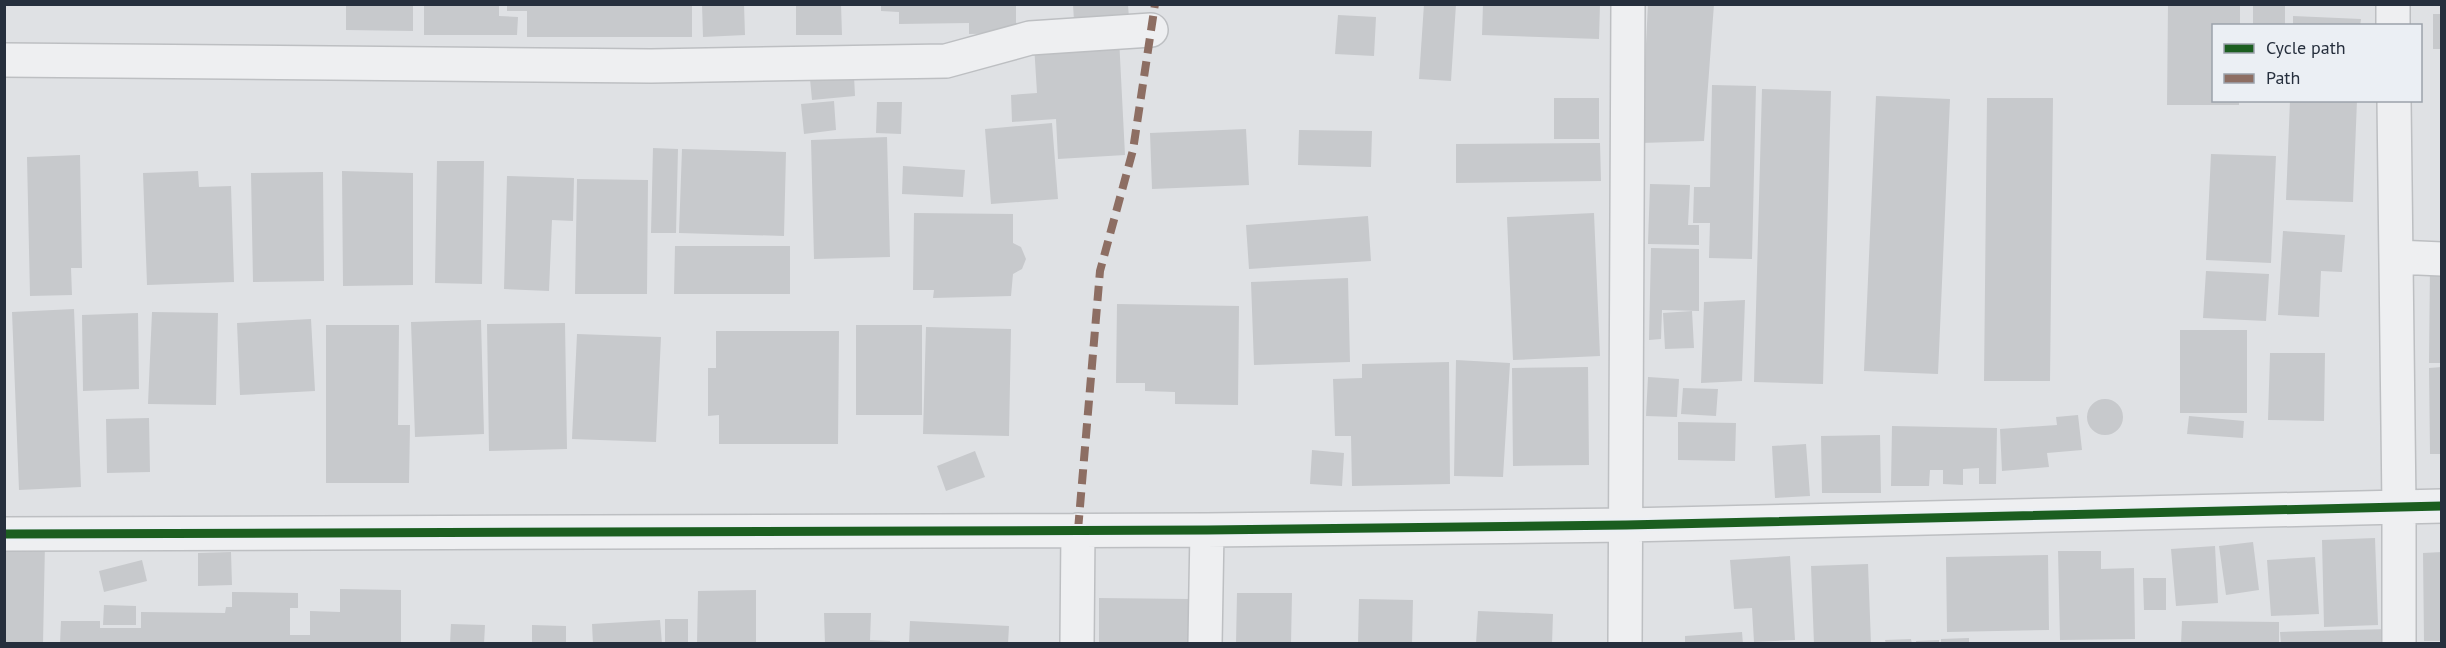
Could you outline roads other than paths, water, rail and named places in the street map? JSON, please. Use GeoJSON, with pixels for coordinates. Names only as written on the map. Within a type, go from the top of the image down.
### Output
{"type":"FeatureCollection","features":[{"type":"Feature","properties":{"kind":"street"},"geometry":{"type":"LineString","coordinates":[[1625,644],[1628,4]]}},
{"type":"Feature","properties":{"kind":"street"},"geometry":{"type":"LineString","coordinates":[[2393,4],[2393,24]]}},
{"type":"Feature","properties":{"kind":"street"},"geometry":{"type":"LineString","coordinates":[[4,60],[651,66],[946,61],[1030,38],[1151,30]]}},
{"type":"Feature","properties":{"kind":"street"},"geometry":{"type":"LineString","coordinates":[[2394,102],[2399,644]]}},
{"type":"Feature","properties":{"kind":"street"},"geometry":{"type":"LineString","coordinates":[[2396,257],[2442,259]]}},
{"type":"Feature","properties":{"kind":"street"},"geometry":{"type":"LineString","coordinates":[[4,534],[1207,530],[1626,525],[2442,506]]}},
{"type":"Feature","properties":{"kind":"street"},"geometry":{"type":"LineString","coordinates":[[1077,644],[1078,530]]}},
{"type":"Feature","properties":{"kind":"street"},"geometry":{"type":"LineString","coordinates":[[1205,644],[1207,530]]}}]}
